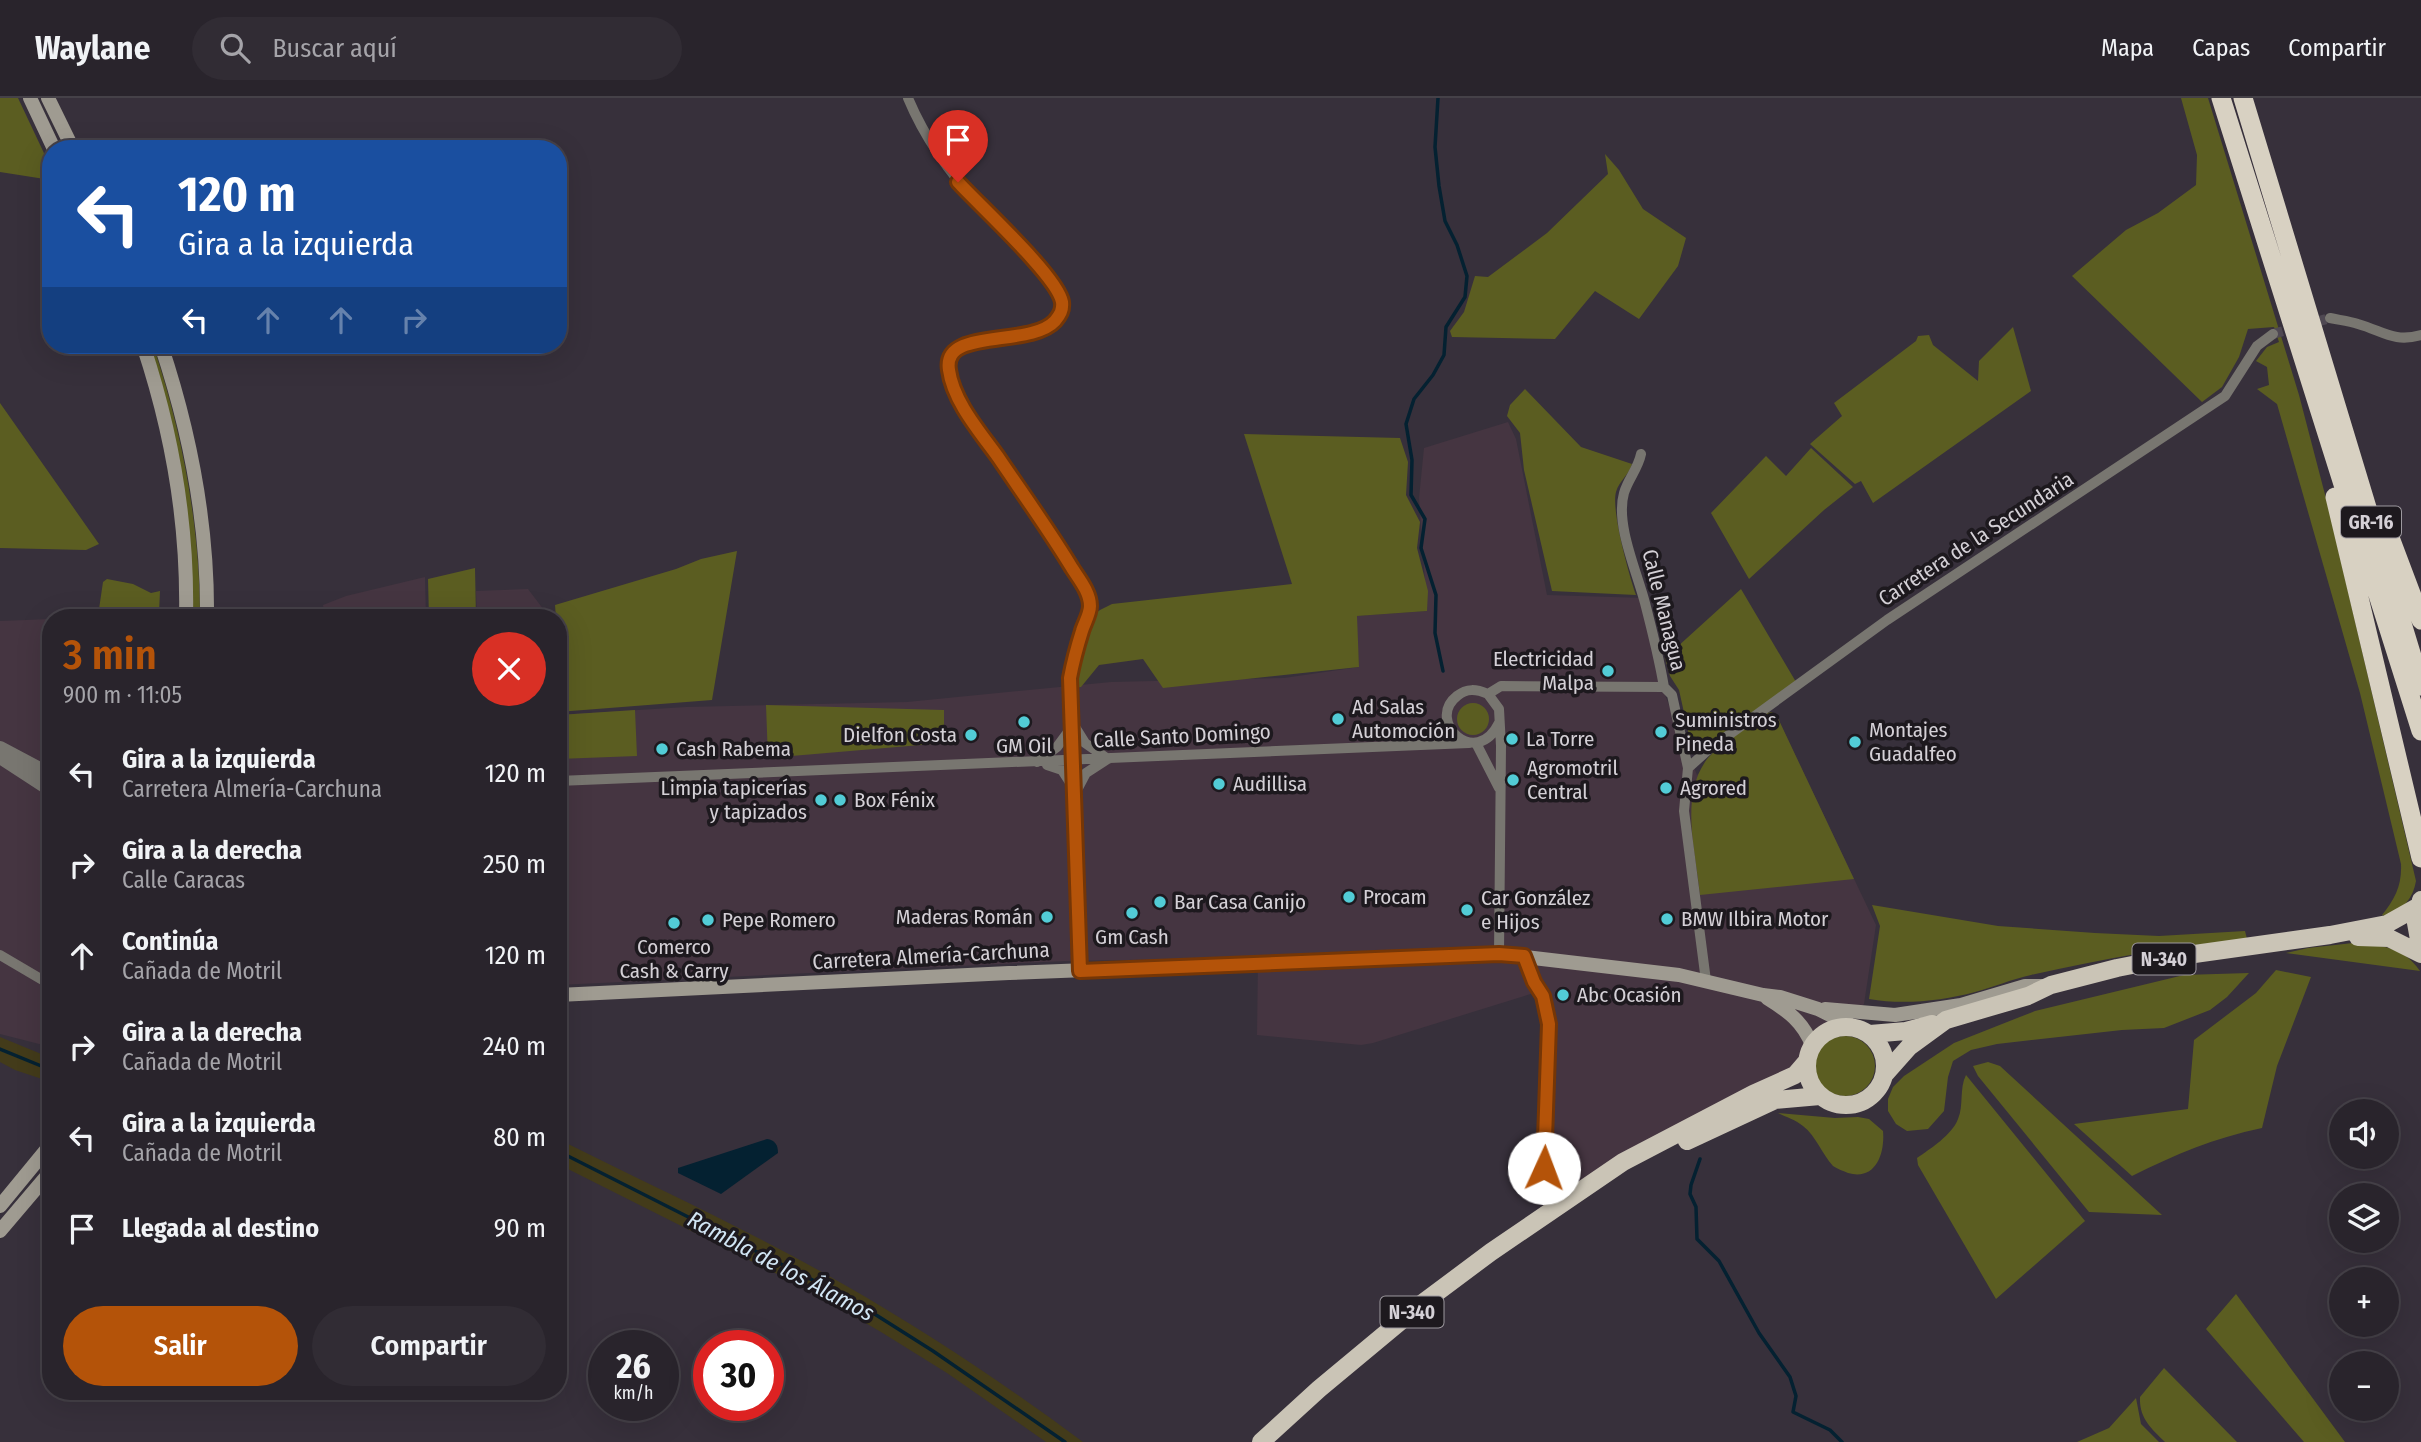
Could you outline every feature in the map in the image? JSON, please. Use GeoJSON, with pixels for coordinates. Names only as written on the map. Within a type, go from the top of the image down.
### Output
{"type":"FeatureCollection","features":[{"type":"Feature","properties":{"kind":"highway","name":"GR-16"},"geometry":{"type":"LineString","coordinates":[[2221,98],[2421,732]]}},
{"type":"Feature","properties":{"kind":"highway","name":"GR-16"},"geometry":{"type":"LineString","coordinates":[[2243,98],[2421,685]]}},
{"type":"Feature","properties":{"kind":"highway"},"geometry":{"type":"LineString","coordinates":[[2299,350],[2421,858]]}},
{"type":"Feature","properties":{"kind":"highway"},"geometry":{"type":"LineString","coordinates":[[2323,358],[2334,380],[2421,620]]}},
{"type":"Feature","properties":{"kind":"highway","name":"N-340"},"geometry":{"type":"LineString","coordinates":[[1261,1442],[1420,1305],[1491,1252],[1623,1162],[1795,1074],[1819,1036],[1829,1030],[1852,1026],[1870,1034],[1906,1031],[2028,996],[2051,985],[2117,968],[2388,924],[2420,903]]}},
{"type":"Feature","properties":{"kind":"highway","name":"N-340"},"geometry":{"type":"LineString","coordinates":[[2420,903],[2416,923],[2421,953]]}},
{"type":"Feature","properties":{"kind":"highway","name":"N-340"},"geometry":{"type":"LineString","coordinates":[[2330,935],[2389,938],[2421,953]]}},
{"type":"Feature","properties":{"kind":"highway","name":"N-340"},"geometry":{"type":"LineString","coordinates":[[1574,1196],[1775,1100],[1820,1096],[1831,1103],[1843,1105],[1867,1100],[1909,1047],[1946,1020]]}},
{"type":"Feature","properties":{"kind":"highway"},"geometry":{"type":"LineString","coordinates":[[1870,1034],[1883,1052],[1885,1074]]}},
{"type":"Feature","properties":{"kind":"highway"},"geometry":{"type":"LineString","coordinates":[[1809,1053],[1807,1074],[1820,1096]]}},
{"type":"Feature","properties":{"kind":"main road"},"geometry":{"type":"LineString","coordinates":[[30,98],[50,140]]}},
{"type":"Feature","properties":{"kind":"main road"},"geometry":{"type":"LineString","coordinates":[[48,98],[69,140]]}},
{"type":"Feature","properties":{"kind":"main road"},"geometry":{"type":"LineString","coordinates":[[146,354],[163,410],[178,493],[186,609]]}},
{"type":"Feature","properties":{"kind":"main road"},"geometry":{"type":"LineString","coordinates":[[163,354],[190,454],[204,546],[207,609]]}},
{"type":"Feature","properties":{"kind":"main road","name":"Carretera Almería-Carchuna"},"geometry":{"type":"LineString","coordinates":[[567,995],[1499,954],[1657,971],[1780,997],[1818,1009]]}},
{"type":"Feature","properties":{"kind":"main road"},"geometry":{"type":"LineString","coordinates":[[1818,1009],[1895,1015],[1961,1005],[2025,986],[2051,985]]}},
{"type":"Feature","properties":{"kind":"main road"},"geometry":{"type":"LineString","coordinates":[[1763,995],[1789,1012],[1802,1025],[1809,1053]]}},
{"type":"Feature","properties":{"kind":"main road"},"geometry":{"type":"LineString","coordinates":[[1818,1009],[1852,1026]]}},
{"type":"Feature","properties":{"kind":"main road"},"geometry":{"type":"LineString","coordinates":[[0,1206],[42,1155]]}},
{"type":"Feature","properties":{"kind":"main road"},"geometry":{"type":"LineString","coordinates":[[0,1231],[42,1182]]}},
{"type":"Feature","properties":{"kind":"street"},"geometry":{"type":"LineString","coordinates":[[908,98],[916,118],[958,182],[1031,257],[1057,289],[1062,301],[1062,312],[1053,323],[1042,330],[1026,336],[969,342],[958,347],[951,356],[948,368],[958,396],[974,422],[1059,546],[1088,594],[1090,607],[1070,678],[1074,724],[1080,971]]}},
{"type":"Feature","properties":{"kind":"street"},"geometry":{"type":"LineString","coordinates":[[2330,318],[2357,323],[2396,339],[2421,335]]}},
{"type":"Feature","properties":{"kind":"street","name":"Carretera de la Secundaria"},"geometry":{"type":"LineString","coordinates":[[1688,768],[1708,750],[1887,620],[2225,397],[2257,346],[2273,334]]}},
{"type":"Feature","properties":{"kind":"street","name":"Calle Managua"},"geometry":{"type":"LineString","coordinates":[[1488,694],[1501,686],[1664,687],[1625,535],[1622,510],[1624,492],[1637,469],[1641,454]]}},
{"type":"Feature","properties":{"kind":"street"},"geometry":{"type":"LineString","coordinates":[[1664,687],[1672,695],[1688,768],[1684,811],[1706,981]]}},
{"type":"Feature","properties":{"kind":"street"},"geometry":{"type":"LineString","coordinates":[[1499,723],[1487,740],[1473,743],[1458,739],[1450,730],[1448,709],[1452,700],[1470,690],[1488,694],[1499,709],[1500,790],[1499,954]]}},
{"type":"Feature","properties":{"kind":"street"},"geometry":{"type":"LineString","coordinates":[[1074,724],[1085,743],[1097,754],[1109,759]]}},
{"type":"Feature","properties":{"kind":"street"},"geometry":{"type":"LineString","coordinates":[[1037,762],[1057,747],[1074,724]]}},
{"type":"Feature","properties":{"kind":"street"},"geometry":{"type":"LineString","coordinates":[[1431,743],[1450,730]]}},
{"type":"Feature","properties":{"kind":"street"},"geometry":{"type":"LineString","coordinates":[[1473,743],[1500,790]]}},
{"type":"Feature","properties":{"kind":"street","name":"Calle Santo Domingo"},"geometry":{"type":"LineString","coordinates":[[567,781],[1473,743]]}},
{"type":"Feature","properties":{"kind":"street"},"geometry":{"type":"LineString","coordinates":[[0,748],[42,770]]}},
{"type":"Feature","properties":{"kind":"street"},"geometry":{"type":"LineString","coordinates":[[0,757],[42,784]]}},
{"type":"Feature","properties":{"kind":"street"},"geometry":{"type":"LineString","coordinates":[[1075,794],[1086,773],[1109,759]]}},
{"type":"Feature","properties":{"kind":"street"},"geometry":{"type":"LineString","coordinates":[[1037,762],[1062,770],[1070,780],[1075,794]]}},
{"type":"Feature","properties":{"kind":"street"},"geometry":{"type":"LineString","coordinates":[[0,955],[42,980]]}},
{"type":"Feature","properties":{"kind":"street"},"geometry":{"type":"LineString","coordinates":[[1524,956],[1534,982],[1543,996],[1549,1024],[1544,1168],[1546,1186]]}},
{"type":"Feature","properties":{"kind":"shaded area"},"geometry":{"type":"Polygon","coordinates":[[[0,98],[18,98],[42,149],[42,179],[0,172],[0,98]]]}},
{"type":"Feature","properties":{"kind":"shaded area"},"geometry":{"type":"Polygon","coordinates":[[[2181,98],[2208,98],[2299,395],[2328,506],[2416,881],[2406,902],[2388,917],[2382,915],[2397,891],[2401,864],[2360,693],[2277,404],[2257,389],[2269,385],[2267,367],[2256,361],[2267,347],[2279,342],[2274,327],[2248,329],[2239,357],[2222,387],[2202,402],[2072,276],[2126,230],[2158,213],[2196,185],[2197,155],[2181,98]]]}},
{"type":"Feature","properties":{"kind":"shaded area"},"geometry":{"type":"Polygon","coordinates":[[[1605,154],[1619,170],[1643,209],[1686,238],[1678,266],[1639,319],[1595,291],[1555,339],[1452,337],[1450,331],[1464,312],[1475,276],[1488,277],[1547,233],[1608,174],[1605,154]]]}},
{"type":"Feature","properties":{"kind":"shaded area"},"geometry":{"type":"Polygon","coordinates":[[[2013,327],[2031,391],[1873,503],[1861,481],[1855,484],[1810,444],[1842,416],[1834,403],[1916,341],[1918,336],[1929,335],[1933,345],[1978,381],[1979,361],[2013,327]]]}},
{"type":"Feature","properties":{"kind":"shaded area"},"geometry":{"type":"Polygon","coordinates":[[[150,354],[156,354],[173,411],[193,514],[200,609],[192,609],[150,354]]]}},
{"type":"Feature","properties":{"kind":"shaded area"},"geometry":{"type":"Polygon","coordinates":[[[1525,389],[1581,447],[1632,464],[1617,488],[1615,501],[1622,543],[1636,595],[1552,591],[1524,470],[1520,433],[1507,416],[1510,405],[1525,389]]]}},
{"type":"Feature","properties":{"kind":"shaded area"},"geometry":{"type":"Polygon","coordinates":[[[0,403],[99,544],[86,550],[0,548],[0,403]]]}},
{"type":"Feature","properties":{"kind":"shaded area"},"geometry":{"type":"Polygon","coordinates":[[[1508,422],[1516,439],[1547,595],[1645,598],[1657,675],[1697,775],[1749,734],[1777,717],[1876,925],[1864,1004],[1794,1071],[1702,1115],[1559,1194],[1543,1165],[1546,1027],[1537,992],[1361,1045],[1257,1035],[1258,958],[1066,961],[567,985],[567,714],[686,707],[907,702],[1111,682],[1284,678],[1359,667],[1356,616],[1427,611],[1419,498],[1424,448],[1508,422]]]}},
{"type":"Feature","properties":{"kind":"shaded area"},"geometry":{"type":"Polygon","coordinates":[[[1244,434],[1400,438],[1408,462],[1406,495],[1420,522],[1417,548],[1428,591],[1427,611],[1357,616],[1359,667],[1163,688],[1143,659],[1099,665],[1081,687],[1075,688],[1081,648],[1088,627],[1097,612],[1112,604],[1292,584],[1244,434]]]}},
{"type":"Feature","properties":{"kind":"shaded area"},"geometry":{"type":"Polygon","coordinates":[[[1811,448],[1853,487],[1749,579],[1711,513],[1766,456],[1786,476],[1811,448]]]}},
{"type":"Feature","properties":{"kind":"shaded area"},"geometry":{"type":"Polygon","coordinates":[[[737,551],[712,700],[567,711],[567,609],[555,609],[555,605],[701,559],[737,551]]]}},
{"type":"Feature","properties":{"kind":"shaded area"},"geometry":{"type":"Polygon","coordinates":[[[475,568],[476,609],[429,609],[428,579],[475,568]]]}},
{"type":"Feature","properties":{"kind":"shaded area"},"geometry":{"type":"Polygon","coordinates":[[[425,577],[426,609],[324,609],[323,605],[346,596],[425,577]]]}},
{"type":"Feature","properties":{"kind":"shaded area"},"geometry":{"type":"Polygon","coordinates":[[[107,579],[133,584],[151,593],[160,591],[159,609],[99,609],[103,582],[107,579]]]}},
{"type":"Feature","properties":{"kind":"shaded area"},"geometry":{"type":"Polygon","coordinates":[[[528,589],[543,609],[477,609],[476,591],[528,589]]]}},
{"type":"Feature","properties":{"kind":"shaded area"},"geometry":{"type":"Polygon","coordinates":[[[1741,589],[1796,682],[1706,746],[1691,744],[1679,690],[1670,676],[1665,658],[1741,589]]]}},
{"type":"Feature","properties":{"kind":"shaded area"},"geometry":{"type":"Polygon","coordinates":[[[42,619],[42,1045],[0,1034],[0,621],[42,619]]]}},
{"type":"Feature","properties":{"kind":"shaded area"},"geometry":{"type":"Polygon","coordinates":[[[1473,703],[1484,708],[1489,719],[1484,730],[1473,735],[1462,730],[1457,719],[1462,708],[1473,703]]]}},
{"type":"Feature","properties":{"kind":"shaded area"},"geometry":{"type":"Polygon","coordinates":[[[766,705],[944,710],[944,743],[768,758],[766,705]]]}},
{"type":"Feature","properties":{"kind":"shaded area"},"geometry":{"type":"Polygon","coordinates":[[[635,710],[637,756],[567,759],[567,714],[635,710]]]}},
{"type":"Feature","properties":{"kind":"shaded area"},"geometry":{"type":"Polygon","coordinates":[[[1771,712],[1776,714],[1854,879],[1700,895],[1691,809],[1697,777],[1716,750],[1771,712]]]}},
{"type":"Feature","properties":{"kind":"shaded area"},"geometry":{"type":"Polygon","coordinates":[[[1872,905],[1998,926],[2159,936],[2245,931],[2247,939],[2166,949],[2085,964],[2024,977],[1949,998],[1909,1002],[1882,1001],[1869,999],[1880,926],[1872,905]]]}},
{"type":"Feature","properties":{"kind":"shaded area"},"geometry":{"type":"Polygon","coordinates":[[[2353,943],[2390,948],[2406,956],[2420,971],[2286,953],[2353,943]]]}},
{"type":"Feature","properties":{"kind":"shaded area"},"geometry":{"type":"Polygon","coordinates":[[[2276,970],[2311,977],[2277,1066],[2262,1128],[2196,1148],[2132,1176],[2074,1124],[2188,1109],[2194,1040],[2256,993],[2276,970]]]}},
{"type":"Feature","properties":{"kind":"shaded area"},"geometry":{"type":"Polygon","coordinates":[[[2249,973],[2227,997],[2210,1010],[2164,1028],[1997,1044],[1971,1050],[1953,1061],[1944,1111],[1928,1129],[1907,1131],[1896,1124],[1888,1111],[1888,1099],[1893,1087],[1904,1076],[1954,1043],[2035,1011],[2184,975],[2249,973]]]}},
{"type":"Feature","properties":{"kind":"shaded area"},"geometry":{"type":"Polygon","coordinates":[[[1845,1036],[1862,1041],[1870,1049],[1875,1066],[1870,1083],[1862,1091],[1845,1096],[1828,1091],[1820,1083],[1815,1066],[1820,1049],[1828,1041],[1845,1036]]]}},
{"type":"Feature","properties":{"kind":"shaded area"},"geometry":{"type":"Polygon","coordinates":[[[1988,1062],[2000,1066],[2162,1215],[2089,1212],[1978,1076],[1973,1066],[1988,1062]]]}},
{"type":"Feature","properties":{"kind":"shaded area"},"geometry":{"type":"Polygon","coordinates":[[[1966,1075],[2085,1221],[1996,1299],[1918,1165],[1917,1158],[1940,1141],[1955,1125],[1960,1114],[1966,1075]]]}},
{"type":"Feature","properties":{"kind":"shaded area"},"geometry":{"type":"Polygon","coordinates":[[[1778,1113],[1869,1119],[1883,1131],[1882,1148],[1877,1163],[1866,1173],[1840,1170],[1825,1156],[1808,1130],[1778,1113]]]}},
{"type":"Feature","properties":{"kind":"shaded area"},"geometry":{"type":"Polygon","coordinates":[[[2236,1294],[2345,1442],[2304,1442],[2206,1329],[2236,1294]]]}},
{"type":"Feature","properties":{"kind":"shaded area"},"geometry":{"type":"Polygon","coordinates":[[[2164,1368],[2237,1442],[2165,1442],[2160,1437],[2144,1417],[2140,1397],[2164,1368]]]}},
{"type":"Feature","properties":{"kind":"shaded area"},"geometry":{"type":"Polygon","coordinates":[[[2136,1398],[2141,1424],[2159,1442],[2077,1442],[2109,1428],[2136,1398]]]}},
{"type":"Feature","properties":{"kind":"sand"},"geometry":{"type":"Polygon","coordinates":[[[0,1037],[42,1054],[42,1079],[15,1070],[0,1062],[0,1037]]]}},
{"type":"Feature","properties":{"kind":"sand"},"geometry":{"type":"Polygon","coordinates":[[[567,1143],[738,1227],[843,1284],[966,1360],[1083,1442],[1046,1442],[947,1373],[805,1288],[567,1169],[567,1143]]]}},
{"type":"Feature","properties":{"kind":"water"},"geometry":{"type":"Polygon","coordinates":[[[767,1139],[776,1143],[778,1153],[721,1194],[678,1173],[678,1168],[767,1139]]]}},
{"type":"Feature","properties":{"kind":"waterway"},"geometry":{"type":"LineString","coordinates":[[1438,98],[1435,147],[1439,186],[1445,221],[1457,245],[1467,276],[1465,297],[1446,327],[1444,355],[1433,375],[1414,399],[1406,424],[1412,460],[1411,495],[1425,519],[1421,548],[1436,595],[1435,633],[1443,671]]}},
{"type":"Feature","properties":{"kind":"waterway","name":"Rambla de los Álamos"},"geometry":{"type":"LineString","coordinates":[[0,1049],[42,1066]]}},
{"type":"Feature","properties":{"kind":"waterway","name":"Rambla de los Álamos"},"geometry":{"type":"LineString","coordinates":[[567,1156],[854,1301],[933,1351],[1065,1442]]}},
{"type":"Feature","properties":{"kind":"waterway"},"geometry":{"type":"LineString","coordinates":[[1700,1159],[1690,1194],[1696,1207],[1697,1239],[1719,1261],[1759,1333],[1790,1377],[1796,1396],[1793,1412],[1830,1430],[1842,1442]]}},
{"type":"Feature","properties":{"kind":"tunnel"},"geometry":{"type":"LineString","coordinates":[[2273,334],[2330,318]]}},
{"type":"Feature","properties":{"kind":"place","name":"Electricidad Malpa"},"geometry":{"type":"Point","coordinates":[1608,671]}},
{"type":"Feature","properties":{"kind":"place","name":"Ad Salas Automoción"},"geometry":{"type":"Point","coordinates":[1338,719]}},
{"type":"Feature","properties":{"kind":"place","name":"GM Oil"},"geometry":{"type":"Point","coordinates":[1024,722]}},
{"type":"Feature","properties":{"kind":"place","name":"Suministros Pineda"},"geometry":{"type":"Point","coordinates":[1661,732]}},
{"type":"Feature","properties":{"kind":"place","name":"Dielfon Costa"},"geometry":{"type":"Point","coordinates":[971,735]}},
{"type":"Feature","properties":{"kind":"place","name":"La Torre"},"geometry":{"type":"Point","coordinates":[1512,739]}},
{"type":"Feature","properties":{"kind":"place","name":"Montajes Guadalfeo"},"geometry":{"type":"Point","coordinates":[1855,742]}},
{"type":"Feature","properties":{"kind":"place","name":"Cash Rabema"},"geometry":{"type":"Point","coordinates":[662,749]}},
{"type":"Feature","properties":{"kind":"place","name":"Agromotril Central"},"geometry":{"type":"Point","coordinates":[1513,780]}},
{"type":"Feature","properties":{"kind":"place","name":"Audillisa"},"geometry":{"type":"Point","coordinates":[1219,784]}},
{"type":"Feature","properties":{"kind":"place","name":"Agrored"},"geometry":{"type":"Point","coordinates":[1666,788]}},
{"type":"Feature","properties":{"kind":"place","name":"Limpia tapicerías y tapizados"},"geometry":{"type":"Point","coordinates":[821,800]}},
{"type":"Feature","properties":{"kind":"place","name":"Box Fénix"},"geometry":{"type":"Point","coordinates":[840,800]}},
{"type":"Feature","properties":{"kind":"place","name":"Procam"},"geometry":{"type":"Point","coordinates":[1349,897]}},
{"type":"Feature","properties":{"kind":"place","name":"Bar Casa Canijo"},"geometry":{"type":"Point","coordinates":[1160,902]}},
{"type":"Feature","properties":{"kind":"place","name":"Car González e Hijos"},"geometry":{"type":"Point","coordinates":[1467,910]}},
{"type":"Feature","properties":{"kind":"place","name":"Gm Cash"},"geometry":{"type":"Point","coordinates":[1132,913]}},
{"type":"Feature","properties":{"kind":"place","name":"Maderas Román"},"geometry":{"type":"Point","coordinates":[1047,917]}},
{"type":"Feature","properties":{"kind":"place","name":"BMW Ilbira Motor"},"geometry":{"type":"Point","coordinates":[1667,919]}},
{"type":"Feature","properties":{"kind":"place","name":"Pepe Romero"},"geometry":{"type":"Point","coordinates":[708,920]}},
{"type":"Feature","properties":{"kind":"place","name":"Comerco Cash & Carry"},"geometry":{"type":"Point","coordinates":[674,923]}},
{"type":"Feature","properties":{"kind":"place","name":"Abc Ocasión"},"geometry":{"type":"Point","coordinates":[1563,995]}},
{"type":"Feature","properties":{"kind":"route"},"geometry":{"type":"LineString","coordinates":[[958,182],[1031,257],[1057,289],[1062,301],[1062,312],[1053,323],[1042,330],[1026,336],[969,342],[958,347],[951,356],[948,368],[958,396],[974,422],[1059,546],[1088,594],[1090,607],[1070,678],[1080,971],[1337,959],[1499,954],[1524,956],[1534,982],[1543,996],[1549,1024],[1544,1168]]}}]}
